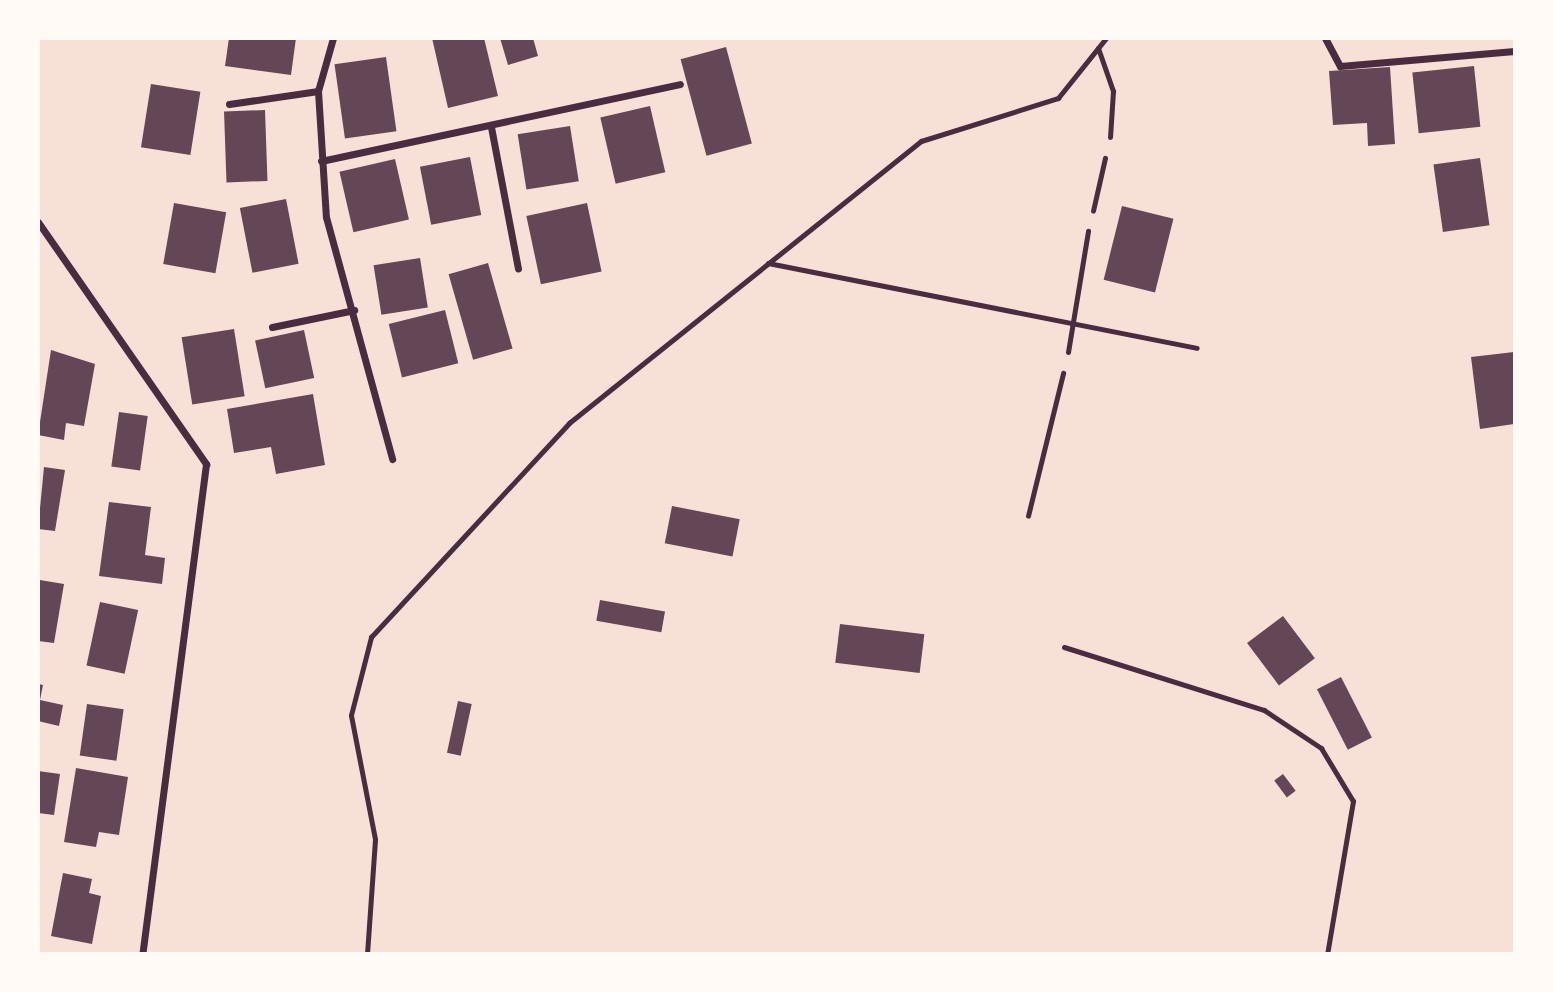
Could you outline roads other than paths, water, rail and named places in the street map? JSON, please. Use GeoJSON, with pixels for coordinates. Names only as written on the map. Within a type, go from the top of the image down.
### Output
{"type":"FeatureCollection","features":[{"type":"Feature","properties":{"kind":"street"},"geometry":{"type":"LineString","coordinates":[[333,38],[318,91],[326,217],[354,310],[392,459]]}},
{"type":"Feature","properties":{"kind":"street"},"geometry":{"type":"LineString","coordinates":[[1325,38],[1340,66],[1514,51]]}},
{"type":"Feature","properties":{"kind":"street"},"geometry":{"type":"LineString","coordinates":[[321,161],[491,127],[680,83]]}},
{"type":"Feature","properties":{"kind":"street"},"geometry":{"type":"LineString","coordinates":[[229,104],[318,91]]}},
{"type":"Feature","properties":{"kind":"street"},"geometry":{"type":"LineString","coordinates":[[491,127],[518,268]]}},
{"type":"Feature","properties":{"kind":"street"},"geometry":{"type":"LineString","coordinates":[[38,222],[206,464],[142,954]]}},
{"type":"Feature","properties":{"kind":"street"},"geometry":{"type":"LineString","coordinates":[[272,327],[354,310]]}},
{"type":"Feature","properties":{"kind":"lane"},"geometry":{"type":"LineString","coordinates":[[367,954],[375,839],[351,715],[370,637],[569,423],[921,141],[1058,98],[1106,38]]}},
{"type":"Feature","properties":{"kind":"lane"},"geometry":{"type":"LineString","coordinates":[[1098,48],[1113,91],[1110,137]]}},
{"type":"Feature","properties":{"kind":"lane"},"geometry":{"type":"LineString","coordinates":[[1068,352],[1088,231]]}},
{"type":"Feature","properties":{"kind":"lane"},"geometry":{"type":"LineString","coordinates":[[768,263],[1197,348]]}},
{"type":"Feature","properties":{"kind":"lane"},"geometry":{"type":"LineString","coordinates":[[1064,647],[1264,710],[1321,748],[1353,801],[1327,954]]}}]}
